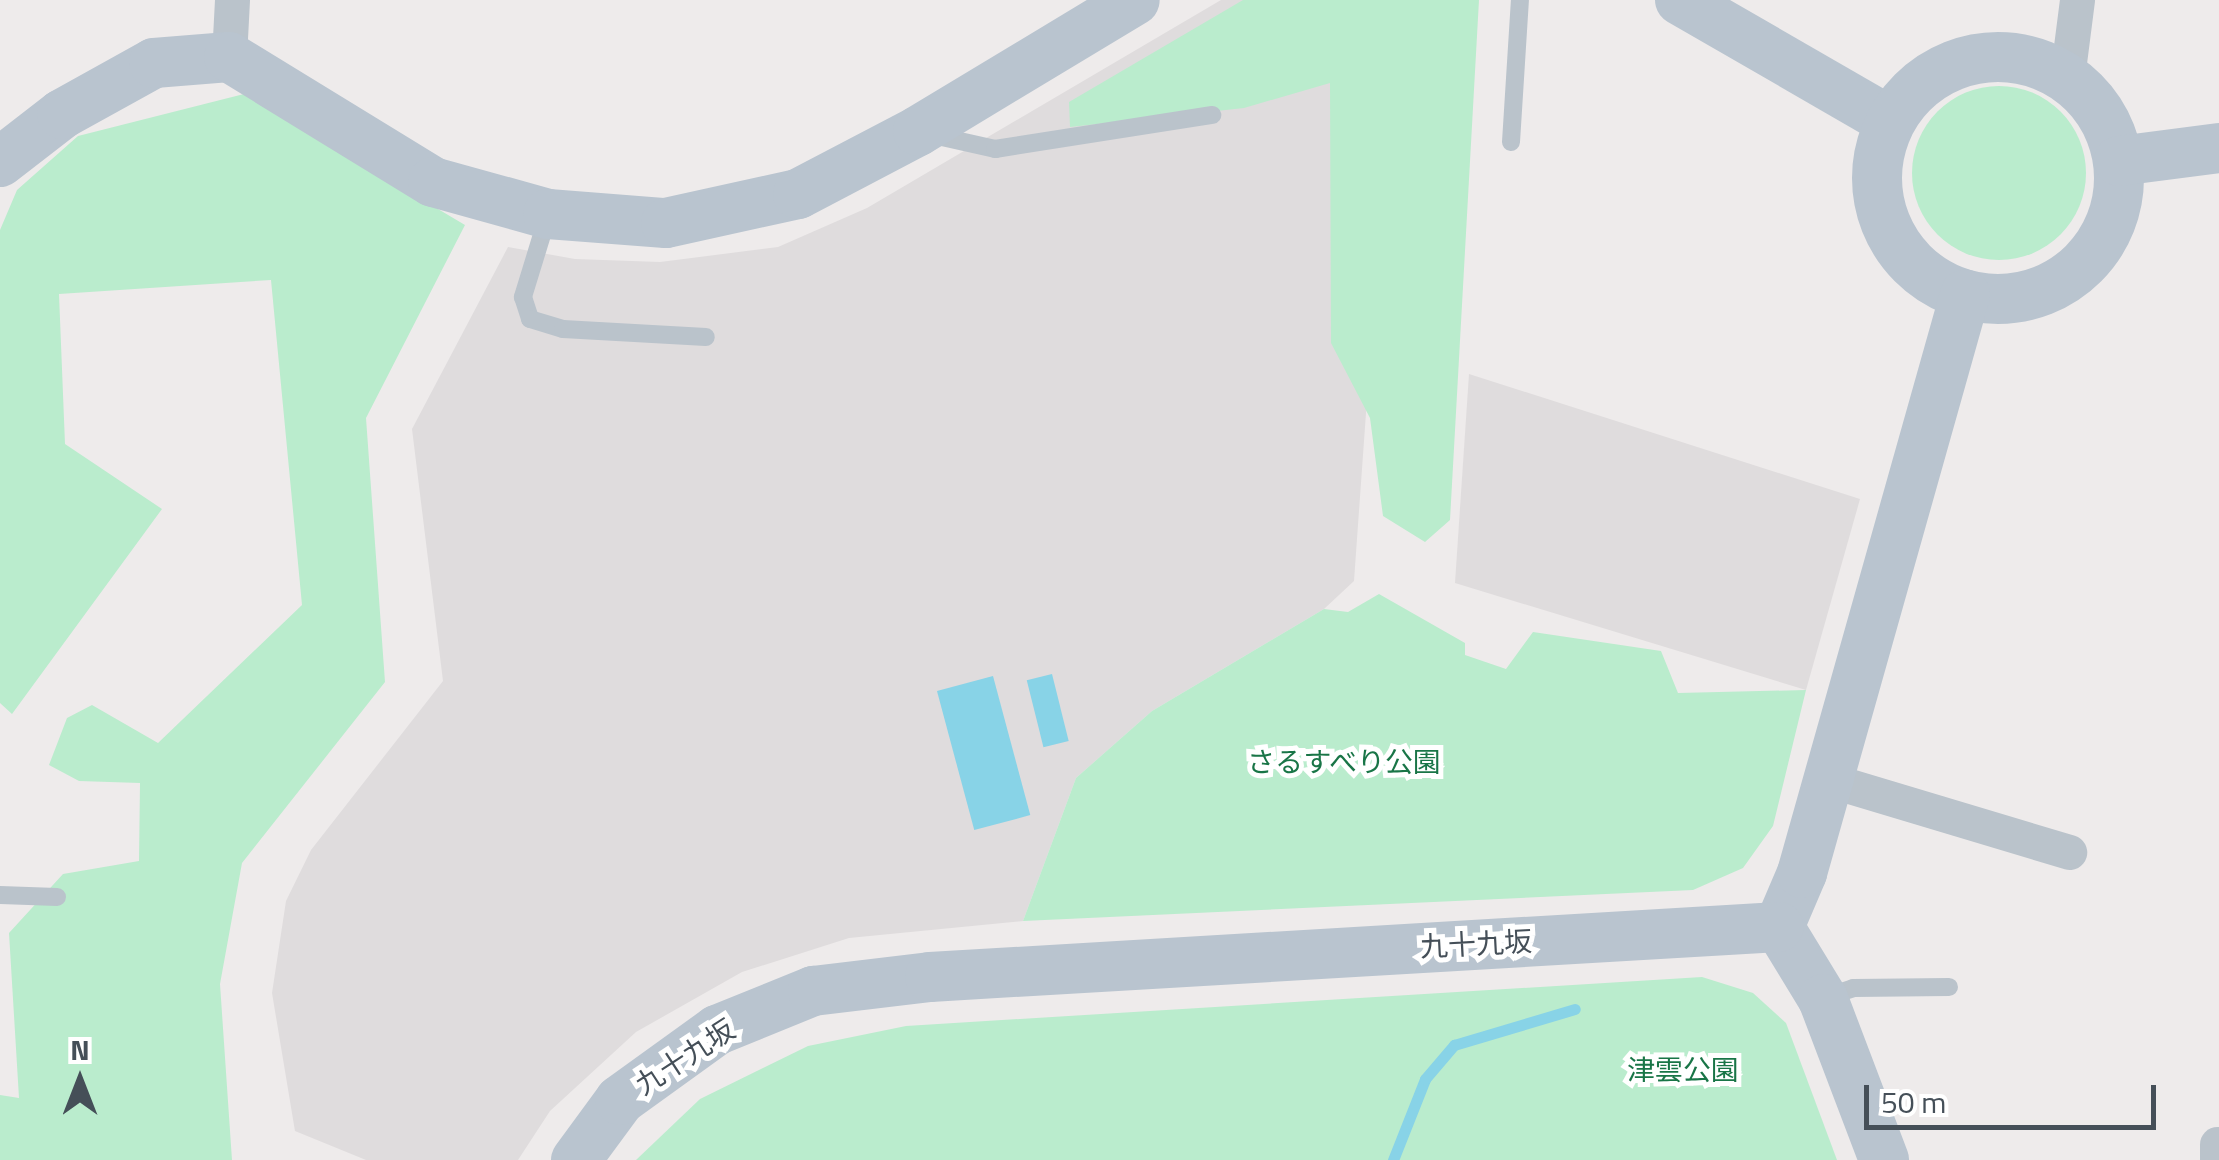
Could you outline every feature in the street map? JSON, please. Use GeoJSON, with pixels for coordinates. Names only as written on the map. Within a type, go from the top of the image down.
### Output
{"type":"FeatureCollection","features":[{"type":"Feature","properties":{"kind":"street"},"geometry":{"type":"LineString","coordinates":[[229,57],[232,0]]}},
{"type":"Feature","properties":{"kind":"street"},"geometry":{"type":"LineString","coordinates":[[0,162],[62,114],[154,63],[229,57],[433,182],[548,214],[666,223],[798,194],[918,131],[1134,0]]}},
{"type":"Feature","properties":{"kind":"street"},"geometry":{"type":"LineString","coordinates":[[1680,0],[1890,121]]}},
{"type":"Feature","properties":{"kind":"street"},"geometry":{"type":"LineString","coordinates":[[2067,78],[2077,0]]}},
{"type":"Feature","properties":{"kind":"street"},"geometry":{"type":"LineString","coordinates":[[2003,58],[2030,61],[2067,78],[2101,114],[2118,160],[2112,218],[2082,266],[2047,289],[2007,298],[1965,295],[1922,271],[1889,232],[1878,196],[1878,158],[1890,121],[1915,88],[1949,66],[2003,58]]}},
{"type":"Feature","properties":{"kind":"street"},"geometry":{"type":"LineString","coordinates":[[2118,160],[2219,148]]}},
{"type":"Feature","properties":{"kind":"street"},"geometry":{"type":"LineString","coordinates":[[1884,1160],[1823,998],[1779,926],[1826,780],[1965,295]]}},
{"type":"Feature","properties":{"kind":"street"},"geometry":{"type":"LineString","coordinates":[[1826,780],[2069,852]]}},
{"type":"Feature","properties":{"kind":"street","name":"九十九坂"},"geometry":{"type":"LineString","coordinates":[[576,1160],[620,1100],[701,1041],[812,992],[930,976],[1779,926]]}},
{"type":"Feature","properties":{"kind":"lane"},"geometry":{"type":"LineString","coordinates":[[1511,142],[1520,0]]}},
{"type":"Feature","properties":{"kind":"lane"},"geometry":{"type":"LineString","coordinates":[[918,131],[995,149],[1212,114]]}},
{"type":"Feature","properties":{"kind":"lane"},"geometry":{"type":"LineString","coordinates":[[548,214],[523,297],[530,319],[563,329],[706,337]]}},
{"type":"Feature","properties":{"kind":"lane"},"geometry":{"type":"LineString","coordinates":[[0,895],[57,898]]}},
{"type":"Feature","properties":{"kind":"lane"},"geometry":{"type":"LineString","coordinates":[[1823,998],[1853,988],[1948,987]]}},
{"type":"Feature","properties":{"kind":"shaded area"},"geometry":{"type":"Polygon","coordinates":[[[1221,0],[1456,0],[1387,119],[1354,581],[1324,609],[1152,711],[1076,778],[1023,921],[849,938],[742,972],[636,1032],[550,1111],[518,1160],[366,1160],[295,1131],[272,993],[286,901],[311,850],[443,681],[412,429],[508,247],[575,259],[660,262],[778,247],[867,208],[1221,0]]]}},
{"type":"Feature","properties":{"kind":"shaded area"},"geometry":{"type":"Polygon","coordinates":[[[1469,374],[1860,499],[1806,690],[1455,583],[1469,374]]]}},
{"type":"Feature","properties":{"kind":"green space"},"geometry":{"type":"Polygon","coordinates":[[[1243,0],[1479,0],[1450,520],[1425,542],[1383,516],[1370,418],[1331,343],[1330,83],[1244,108],[1070,127],[1069,102],[1243,0]]]}},
{"type":"Feature","properties":{"kind":"green space"},"geometry":{"type":"Polygon","coordinates":[[[1999,86],[2032,93],[2060,112],[2079,140],[2086,173],[2079,206],[2060,234],[2032,253],[1999,260],[1966,253],[1938,234],[1919,206],[1912,173],[1919,140],[1938,112],[1966,93],[1999,86]]]}},
{"type":"Feature","properties":{"kind":"green space"},"geometry":{"type":"Polygon","coordinates":[[[244,94],[465,225],[366,418],[385,682],[242,863],[220,984],[232,1160],[0,1160],[0,1095],[19,1098],[9,933],[63,874],[139,861],[140,783],[79,781],[49,765],[67,718],[92,705],[158,743],[302,605],[271,280],[59,294],[65,444],[162,509],[12,714],[0,703],[0,230],[17,190],[78,136],[244,94]]]}},
{"type":"Feature","properties":{"kind":"green space","name":"さるすべり公園"},"geometry":{"type":"Polygon","coordinates":[[[1379,594],[1465,643],[1465,655],[1506,669],[1533,632],[1661,651],[1678,693],[1806,690],[1773,826],[1743,868],[1693,890],[1023,921],[1076,778],[1152,711],[1324,609],[1348,612],[1379,594]]]}},
{"type":"Feature","properties":{"kind":"green space","name":"津雲公園"},"geometry":{"type":"Polygon","coordinates":[[[1702,977],[1753,993],[1786,1023],[1837,1160],[636,1160],[700,1099],[808,1046],[906,1026],[1702,977]]]}},
{"type":"Feature","properties":{"kind":"water"},"geometry":{"type":"Polygon","coordinates":[[[1052,674],[1069,741],[1043,747],[1027,680],[1052,674]]]}},
{"type":"Feature","properties":{"kind":"water"},"geometry":{"type":"Polygon","coordinates":[[[993,676],[1030,815],[974,830],[937,691],[993,676]]]}},
{"type":"Feature","properties":{"kind":"waterway"},"geometry":{"type":"LineString","coordinates":[[1393,1160],[1425,1079],[1454,1045],[1575,1009]]}}]}
